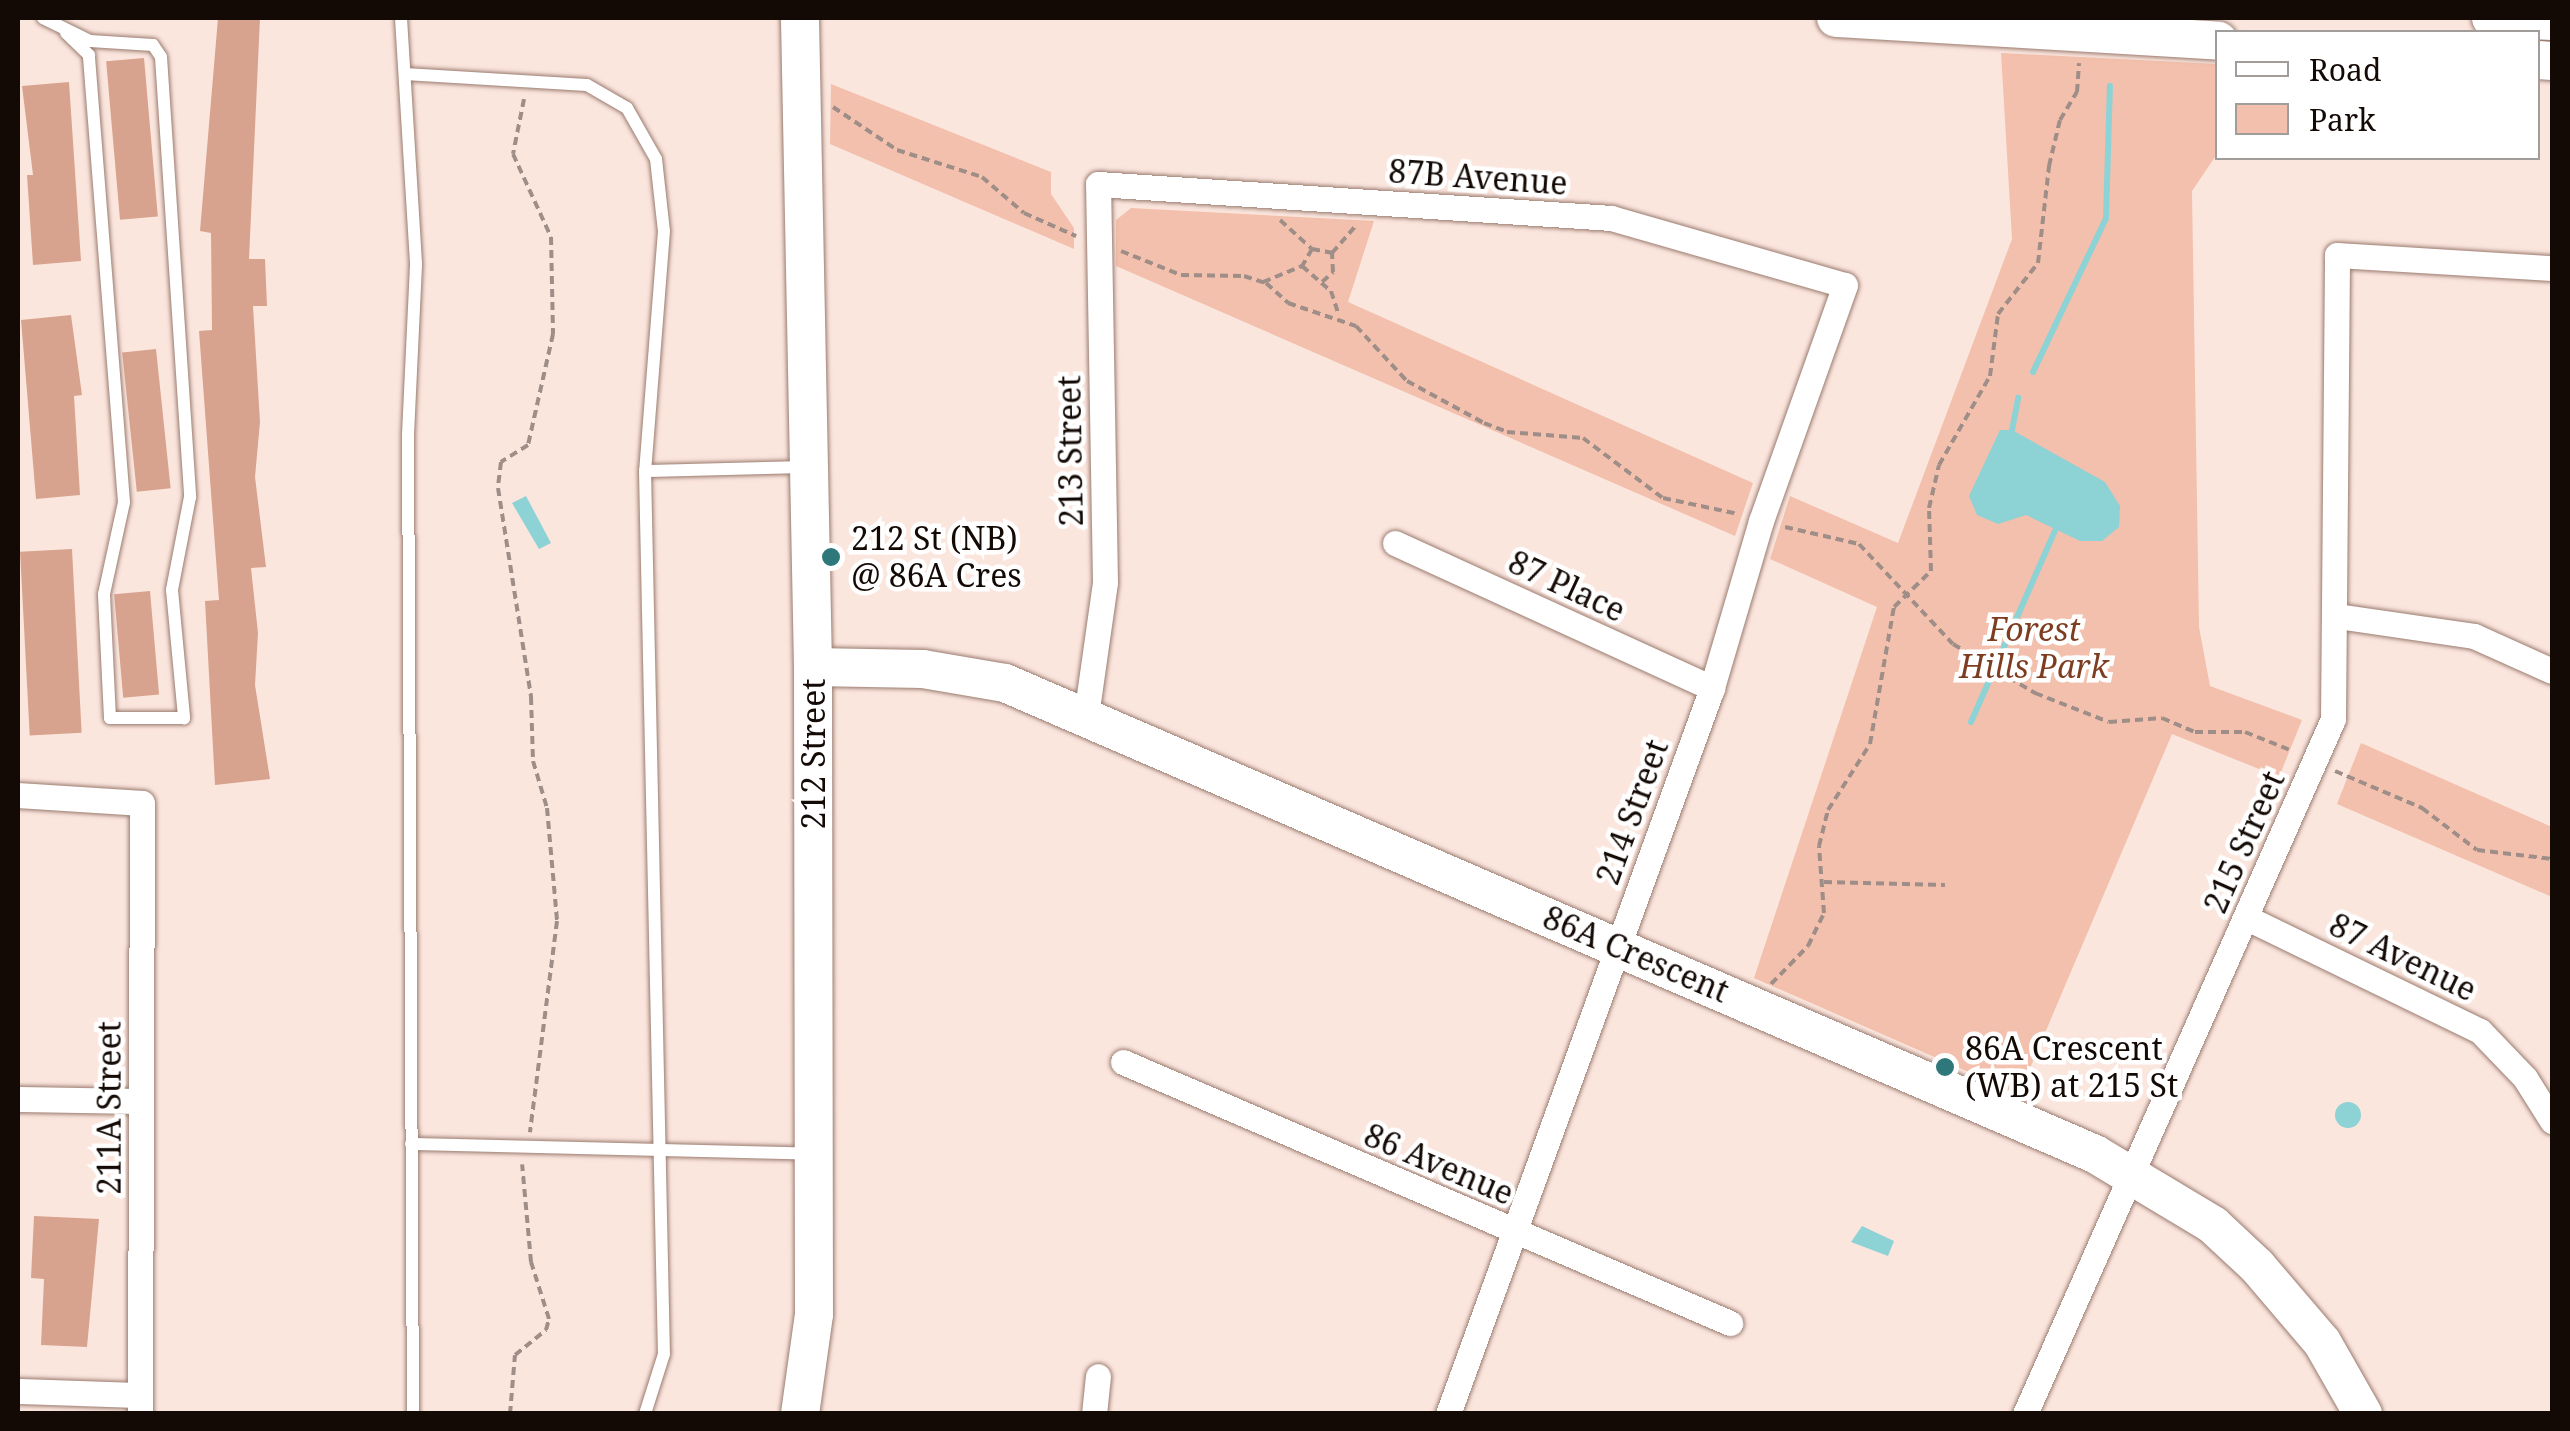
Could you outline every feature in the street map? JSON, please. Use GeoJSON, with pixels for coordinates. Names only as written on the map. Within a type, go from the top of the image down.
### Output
{"type":"FeatureCollection","features":[{"type":"Feature","properties":{"kind":"street","name":"212 Street"},"geometry":{"type":"LineString","coordinates":[[800,18],[813,667],[814,1155],[814,1314],[800,1414]]}},
{"type":"Feature","properties":{"kind":"street"},"geometry":{"type":"LineString","coordinates":[[1836,18],[2081,34],[2125,27],[2215,42]]}},
{"type":"Feature","properties":{"kind":"street"},"geometry":{"type":"LineString","coordinates":[[2491,18],[2535,23]]}},
{"type":"Feature","properties":{"kind":"street","name":"87B Avenue"},"geometry":{"type":"LineString","coordinates":[[1098,184],[1611,218],[1845,285]]}},
{"type":"Feature","properties":{"kind":"street","name":"213 Street"},"geometry":{"type":"LineString","coordinates":[[1086,716],[1104,582],[1098,184]]}},
{"type":"Feature","properties":{"kind":"street","name":"215 Street"},"geometry":{"type":"LineString","coordinates":[[2025,1414],[2333,718],[2337,616],[2337,255],[2552,268]]}},
{"type":"Feature","properties":{"kind":"street","name":"214 Street"},"geometry":{"type":"LineString","coordinates":[[1448,1414],[1519,1234],[1617,947],[1712,688],[1761,521],[1845,285]]}},
{"type":"Feature","properties":{"kind":"street","name":"87 Place"},"geometry":{"type":"LineString","coordinates":[[1395,542],[1712,688]]}},
{"type":"Feature","properties":{"kind":"street"},"geometry":{"type":"LineString","coordinates":[[2337,616],[2474,636],[2552,671]]}},
{"type":"Feature","properties":{"kind":"street","name":"86A Crescent"},"geometry":{"type":"LineString","coordinates":[[813,667],[923,668],[988,680],[1086,716],[2130,1172],[2213,1226],[2258,1266],[2322,1342],[2363,1414]]}},
{"type":"Feature","properties":{"kind":"street","name":"211A Street"},"geometry":{"type":"LineString","coordinates":[[18,795],[142,802],[140,1404]]}},
{"type":"Feature","properties":{"kind":"street","name":"87 Avenue"},"geometry":{"type":"LineString","coordinates":[[2247,918],[2480,1031],[2525,1078],[2552,1121]]}},
{"type":"Feature","properties":{"kind":"street","name":"86 Avenue"},"geometry":{"type":"LineString","coordinates":[[1123,1062],[1730,1323]]}},
{"type":"Feature","properties":{"kind":"street"},"geometry":{"type":"LineString","coordinates":[[18,1099],[141,1101]]}},
{"type":"Feature","properties":{"kind":"street"},"geometry":{"type":"LineString","coordinates":[[1094,1414],[1098,1376]]}},
{"type":"Feature","properties":{"kind":"street"},"geometry":{"type":"LineString","coordinates":[[18,1391],[140,1404]]}},
{"type":"Feature","properties":{"kind":"lane"},"geometry":{"type":"LineString","coordinates":[[43,18],[66,33],[89,56],[124,502],[104,594],[110,718],[184,718],[172,590],[190,497],[161,57],[153,45],[66,33]]}},
{"type":"Feature","properties":{"kind":"lane"},"geometry":{"type":"LineString","coordinates":[[401,18],[416,265],[408,435],[412,1414]]}},
{"type":"Feature","properties":{"kind":"lane"},"geometry":{"type":"LineString","coordinates":[[406,74],[587,84],[627,108],[656,159],[664,231],[645,471],[664,1149],[664,1354],[645,1414]]}},
{"type":"Feature","properties":{"kind":"lane"},"geometry":{"type":"LineString","coordinates":[[645,471],[809,467]]}},
{"type":"Feature","properties":{"kind":"lane"},"geometry":{"type":"LineString","coordinates":[[412,1144],[814,1155]]}},
{"type":"Feature","properties":{"kind":"path"},"geometry":{"type":"LineString","coordinates":[[1760,1008],[1772,981],[1817,930],[1824,882],[1819,854],[1835,796],[1870,744],[1882,704],[1884,643],[1903,594],[1931,571],[1931,492],[1949,439],[1990,376],[1998,314],[2038,263],[2049,166],[2060,120],[2078,92],[2081,34]]}},
{"type":"Feature","properties":{"kind":"path"},"geometry":{"type":"LineString","coordinates":[[510,1414],[515,1355],[546,1330],[549,1319],[530,1262],[522,1146],[531,1131],[557,922],[547,808],[533,760],[531,697],[499,524],[500,462],[528,445],[553,334],[551,237],[513,154],[530,81]]}},
{"type":"Feature","properties":{"kind":"path"},"geometry":{"type":"LineString","coordinates":[[801,94],[852,114],[897,150],[982,176],[1024,213],[1080,238]]}},
{"type":"Feature","properties":{"kind":"path"},"geometry":{"type":"LineString","coordinates":[[1268,212],[1305,236],[1312,249]]}},
{"type":"Feature","properties":{"kind":"path"},"geometry":{"type":"LineString","coordinates":[[1322,282],[1334,272],[1332,253],[1362,218]]}},
{"type":"Feature","properties":{"kind":"path"},"geometry":{"type":"LineString","coordinates":[[1312,249],[1332,253]]}},
{"type":"Feature","properties":{"kind":"path"},"geometry":{"type":"LineString","coordinates":[[1263,282],[1279,270],[1302,266],[1312,249]]}},
{"type":"Feature","properties":{"kind":"path"},"geometry":{"type":"LineString","coordinates":[[1111,250],[1181,275],[1263,282],[1288,302],[1340,316]]}},
{"type":"Feature","properties":{"kind":"path"},"geometry":{"type":"LineString","coordinates":[[1302,266],[1308,278],[1322,282],[1340,316],[1407,381],[1484,423],[1507,432],[1583,438],[1663,498],[1859,544],[1953,644],[1989,668],[2108,722],[2162,718],[2195,732],[2245,732],[2290,750]]}},
{"type":"Feature","properties":{"kind":"path"},"geometry":{"type":"LineString","coordinates":[[2330,770],[2422,808],[2478,850],[2552,859]]}},
{"type":"Feature","properties":{"kind":"path"},"geometry":{"type":"LineString","coordinates":[[1824,882],[1945,885]]}},
{"type":"Feature","properties":{"kind":"green space","name":"Forest Hills Park"},"geometry":{"type":"Polygon","coordinates":[[[2001,53],[2215,64],[2215,157],[2192,191],[2199,627],[2210,686],[2302,720],[2279,777],[2172,734],[2019,1094],[1754,978],[1877,607],[1770,559],[1790,496],[1898,543],[2012,239],[2001,53]]]}},
{"type":"Feature","properties":{"kind":"green space"},"geometry":{"type":"Polygon","coordinates":[[[831,84],[1051,172],[1051,194],[1074,228],[1074,249],[830,144],[831,84]]]}},
{"type":"Feature","properties":{"kind":"green space"},"geometry":{"type":"Polygon","coordinates":[[[1131,208],[1374,221],[1348,302],[1753,483],[1735,536],[1116,266],[1116,220],[1131,208]]]}},
{"type":"Feature","properties":{"kind":"green space"},"geometry":{"type":"Polygon","coordinates":[[[2361,743],[2552,827],[2552,897],[2337,804],[2361,743]]]}},
{"type":"Feature","properties":{"kind":"water"},"geometry":{"type":"Polygon","coordinates":[[[2000,430],[2012,430],[2105,482],[2120,506],[2119,527],[2102,541],[2080,541],[2026,515],[1998,524],[1977,515],[1969,496],[2000,430]]]}},
{"type":"Feature","properties":{"kind":"water"},"geometry":{"type":"Polygon","coordinates":[[[526,496],[551,543],[539,549],[512,503],[526,496]]]}},
{"type":"Feature","properties":{"kind":"water"},"geometry":{"type":"Polygon","coordinates":[[[2348,1102],[2357,1106],[2361,1115],[2357,1124],[2348,1128],[2339,1124],[2335,1115],[2339,1106],[2348,1102]]]}},
{"type":"Feature","properties":{"kind":"water"},"geometry":{"type":"Polygon","coordinates":[[[1862,1226],[1894,1241],[1888,1256],[1851,1242],[1862,1226]]]}},
{"type":"Feature","properties":{"kind":"building"},"geometry":{"type":"Polygon","coordinates":[[[218,18],[260,18],[249,259],[265,259],[267,306],[253,306],[260,422],[255,477],[266,567],[251,568],[258,633],[255,685],[270,779],[215,785],[205,601],[219,600],[199,331],[212,330],[211,233],[200,231],[218,18]]]}},
{"type":"Feature","properties":{"kind":"building"},"geometry":{"type":"Polygon","coordinates":[[[144,58],[158,216],[120,220],[106,61],[144,58]]]}},
{"type":"Feature","properties":{"kind":"building"},"geometry":{"type":"Polygon","coordinates":[[[69,82],[81,261],[33,265],[27,175],[33,175],[22,86],[69,82]]]}},
{"type":"Feature","properties":{"kind":"building"},"geometry":{"type":"Polygon","coordinates":[[[71,315],[82,395],[74,396],[80,495],[36,499],[21,320],[71,315]]]}},
{"type":"Feature","properties":{"kind":"building"},"geometry":{"type":"Polygon","coordinates":[[[156,349],[171,488],[137,492],[122,353],[156,349]]]}},
{"type":"Feature","properties":{"kind":"building"},"geometry":{"type":"Polygon","coordinates":[[[72,549],[82,733],[30,735],[20,552],[72,549]]]}},
{"type":"Feature","properties":{"kind":"building"},"geometry":{"type":"Polygon","coordinates":[[[150,591],[159,695],[123,698],[114,594],[150,591]]]}},
{"type":"Feature","properties":{"kind":"building"},"geometry":{"type":"Polygon","coordinates":[[[34,1216],[99,1219],[87,1347],[41,1345],[44,1279],[31,1278],[34,1216]]]}},
{"type":"Feature","properties":{"kind":"waterway"},"geometry":{"type":"LineString","coordinates":[[2033,372],[2106,218],[2110,86]]}},
{"type":"Feature","properties":{"kind":"waterway"},"geometry":{"type":"LineString","coordinates":[[2012,430],[2018,398]]}},
{"type":"Feature","properties":{"kind":"waterway"},"geometry":{"type":"LineString","coordinates":[[1971,722],[2055,531]]}},
{"type":"Feature","properties":{"kind":"place","name":"212 St (NB) @ 86A Cres"},"geometry":{"type":"Point","coordinates":[831,557]}},
{"type":"Feature","properties":{"kind":"place","name":"86A Crescent (WB) at 215 St"},"geometry":{"type":"Point","coordinates":[1945,1067]}}]}
